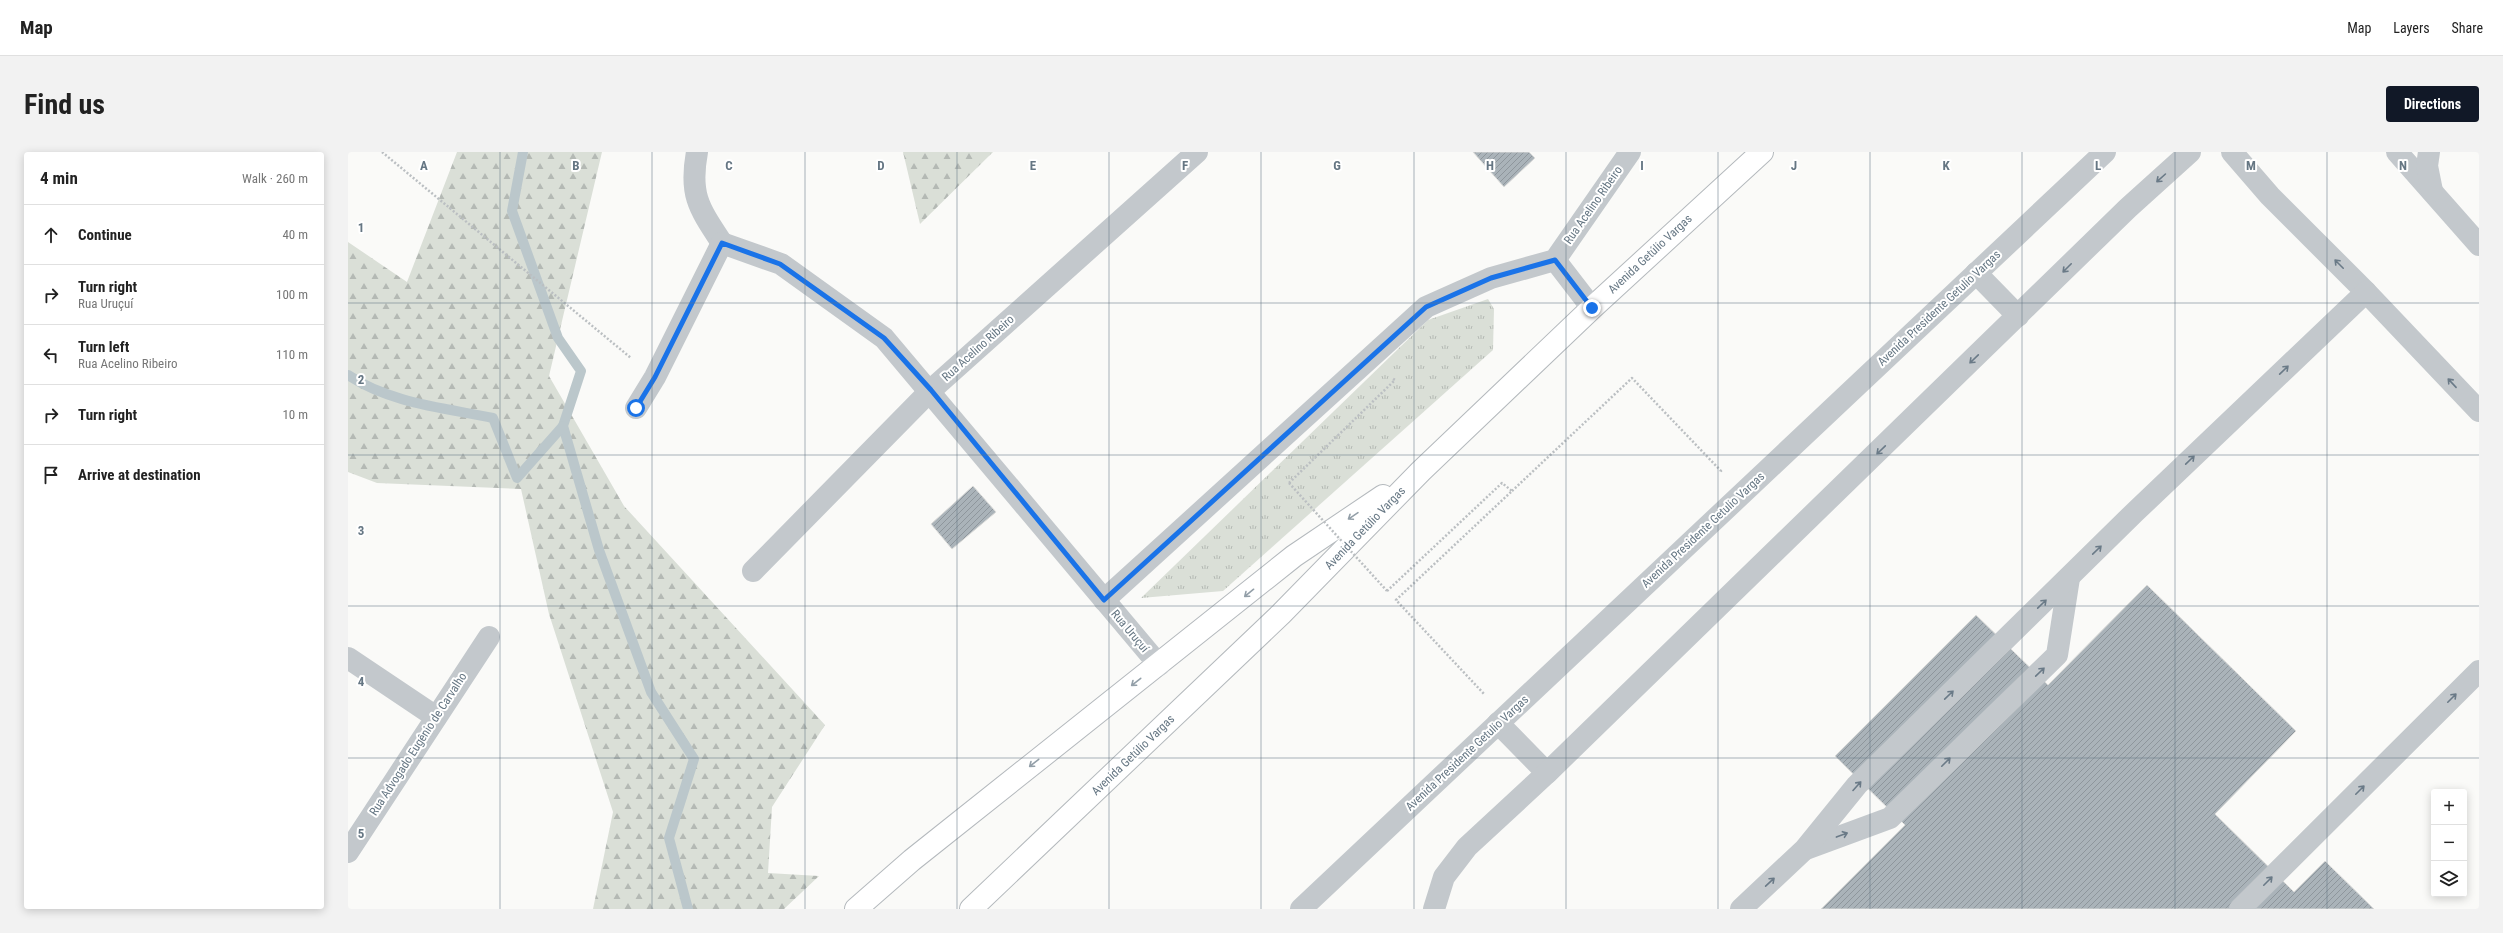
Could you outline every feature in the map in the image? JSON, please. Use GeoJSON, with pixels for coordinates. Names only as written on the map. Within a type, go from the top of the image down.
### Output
{"type":"FeatureCollection","features":[{"type":"Feature","properties":{"kind":"highway","name":"Avenida Getúlio Vargas"},"geometry":{"type":"LineString","coordinates":[[971,909],[1281,614],[1421,471],[1592,308],[1762,152]]}},
{"type":"Feature","properties":{"kind":"highway"},"geometry":{"type":"LineString","coordinates":[[856,909],[912,860],[1159,665],[1294,556],[1421,471]]}},
{"type":"Feature","properties":{"kind":"street"},"geometry":{"type":"LineString","coordinates":[[636,408],[655,377],[722,243],[696,198],[693,176],[697,152]]}},
{"type":"Feature","properties":{"kind":"street","name":"Rua Acelino Ribeiro"},"geometry":{"type":"LineString","coordinates":[[753,571],[931,390],[1197,152]]}},
{"type":"Feature","properties":{"kind":"street","name":"Rua Acelino Ribeiro"},"geometry":{"type":"LineString","coordinates":[[1555,260],[1630,152]]}},
{"type":"Feature","properties":{"kind":"street","name":"Avenida Presidente Getulio Vargas"},"geometry":{"type":"LineString","coordinates":[[1301,909],[2105,152]]}},
{"type":"Feature","properties":{"kind":"street"},"geometry":{"type":"LineString","coordinates":[[1434,909],[1444,876],[1467,847],[1547,774],[2128,208],[2190,152]]}},
{"type":"Feature","properties":{"kind":"street"},"geometry":{"type":"LineString","coordinates":[[2232,152],[2270,196],[2366,292],[2479,411]]}},
{"type":"Feature","properties":{"kind":"street"},"geometry":{"type":"LineString","coordinates":[[2397,152],[2479,245]]}},
{"type":"Feature","properties":{"kind":"street"},"geometry":{"type":"LineString","coordinates":[[2429,152],[2427,166],[2432,191]]}},
{"type":"Feature","properties":{"kind":"street","name":"Rua Uruçuí"},"geometry":{"type":"LineString","coordinates":[[722,243],[780,264],[884,338],[931,390],[1159,665]]}},
{"type":"Feature","properties":{"kind":"street"},"geometry":{"type":"LineString","coordinates":[[1104,600],[1426,307],[1491,278],[1555,260],[1592,308]]}},
{"type":"Feature","properties":{"kind":"street"},"geometry":{"type":"LineString","coordinates":[[1976,273],[2018,316]]}},
{"type":"Feature","properties":{"kind":"street"},"geometry":{"type":"LineString","coordinates":[[1741,909],[1806,849],[1857,785],[2366,292]]}},
{"type":"Feature","properties":{"kind":"street"},"geometry":{"type":"LineString","coordinates":[[1806,849],[1890,818],[2057,655],[2069,578]]}},
{"type":"Feature","properties":{"kind":"street","name":"Rua Advogado Eugênio de Carvalho"},"geometry":{"type":"LineString","coordinates":[[348,852],[489,637]]}},
{"type":"Feature","properties":{"kind":"street"},"geometry":{"type":"LineString","coordinates":[[348,658],[436,716]]}},
{"type":"Feature","properties":{"kind":"street"},"geometry":{"type":"LineString","coordinates":[[2240,909],[2479,671]]}},
{"type":"Feature","properties":{"kind":"street"},"geometry":{"type":"LineString","coordinates":[[1498,723],[1547,774]]}},
{"type":"Feature","properties":{"kind":"path"},"geometry":{"type":"LineString","coordinates":[[382,152],[635,360]]}},
{"type":"Feature","properties":{"kind":"path"},"geometry":{"type":"LineString","coordinates":[[1492,690],[1486,696],[1396,600],[1632,378],[1721,471],[1716,476]]}},
{"type":"Feature","properties":{"kind":"path"},"geometry":{"type":"LineString","coordinates":[[1395,380],[1289,483],[1387,591],[1502,483],[1512,491]]}},
{"type":"Feature","properties":{"kind":"green space"},"geometry":{"type":"Polygon","coordinates":[[[457,152],[602,152],[549,376],[624,506],[825,725],[772,807],[768,873],[819,876],[784,909],[593,909],[613,812],[549,614],[521,489],[377,483],[348,472],[348,242],[407,282],[457,152]]]}},
{"type":"Feature","properties":{"kind":"green space"},"geometry":{"type":"Polygon","coordinates":[[[903,152],[993,152],[920,224],[903,152]]]}},
{"type":"Feature","properties":{"kind":"green space"},"geometry":{"type":"Polygon","coordinates":[[[1488,299],[1494,309],[1493,350],[1223,591],[1141,598],[1428,320],[1488,299]]]}},
{"type":"Feature","properties":{"kind":"building"},"geometry":{"type":"Polygon","coordinates":[[[1473,152],[1529,152],[1535,158],[1504,187],[1473,152]]]}},
{"type":"Feature","properties":{"kind":"building"},"geometry":{"type":"Polygon","coordinates":[[[973,486],[996,512],[952,549],[931,524],[973,486]]]}},
{"type":"Feature","properties":{"kind":"building"},"geometry":{"type":"Polygon","coordinates":[[[2147,585],[2296,731],[2215,814],[2294,892],[2325,861],[2374,909],[1821,909],[1905,825],[1835,756],[1976,615],[2048,685],[2147,585]]]}},
{"type":"Feature","properties":{"kind":"waterway"},"geometry":{"type":"LineString","coordinates":[[523,152],[512,211],[558,338],[581,371],[563,426],[599,550],[651,692],[694,759],[669,838],[688,909]]}},
{"type":"Feature","properties":{"kind":"waterway"},"geometry":{"type":"LineString","coordinates":[[348,375],[381,392],[399,398],[493,418],[517,478],[563,426]]}},
{"type":"Feature","properties":{"kind":"route"},"geometry":{"type":"LineString","coordinates":[[636,408],[655,377],[722,243],[780,264],[884,338],[931,390],[1104,600],[1426,307],[1491,278],[1555,260],[1592,308]]}}]}
